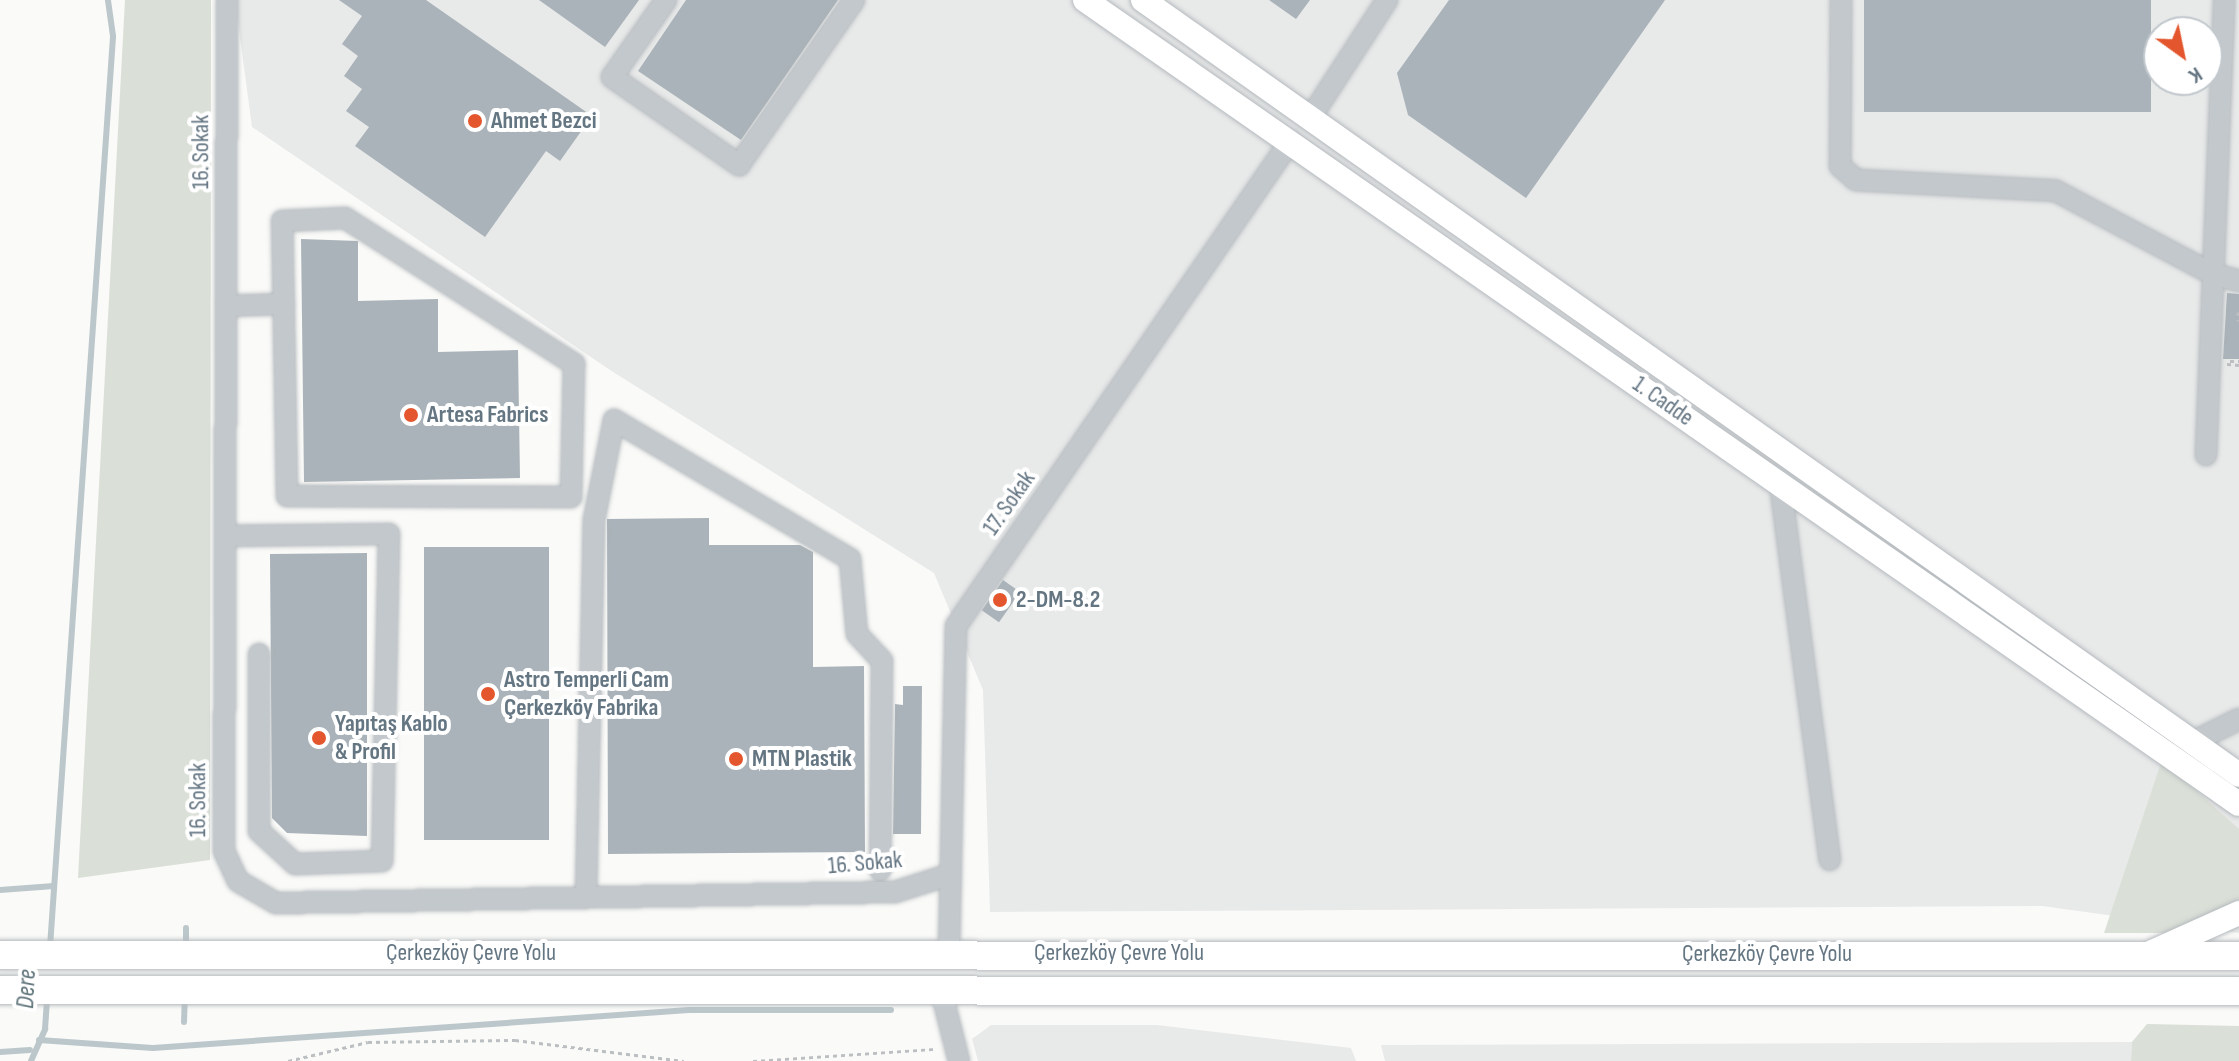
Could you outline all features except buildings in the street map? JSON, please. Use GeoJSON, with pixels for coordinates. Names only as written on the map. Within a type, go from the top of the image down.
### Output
{"type":"FeatureCollection","features":[{"type":"Feature","properties":{"kind":"highway","name":"Çerkezköy Çevre Yolu"},"geometry":{"type":"LineString","coordinates":[[10,955],[83,956],[210,951],[2239,956]]}},
{"type":"Feature","properties":{"kind":"highway","name":"Çerkezköy Çevre Yolu"},"geometry":{"type":"LineString","coordinates":[[11,990],[511,986],[941,990],[2231,987]]}},
{"type":"Feature","properties":{"kind":"main road","name":"1. Cadde"},"geometry":{"type":"LineString","coordinates":[[1085,0],[1291,140],[2239,804]]}},
{"type":"Feature","properties":{"kind":"main road","name":"1. Cadde"},"geometry":{"type":"LineString","coordinates":[[1143,0],[2239,775]]}},
{"type":"Feature","properties":{"kind":"main road"},"geometry":{"type":"LineString","coordinates":[[2147,954],[2239,913]]}},
{"type":"Feature","properties":{"kind":"street","name":"16. Sokak"},"geometry":{"type":"LineString","coordinates":[[227,0],[224,851],[238,881],[276,903],[895,892],[945,876]]}},
{"type":"Feature","properties":{"kind":"street"},"geometry":{"type":"LineString","coordinates":[[666,0],[612,77],[739,165],[854,0]]}},
{"type":"Feature","properties":{"kind":"street"},"geometry":{"type":"LineString","coordinates":[[1311,117],[1387,0]]}},
{"type":"Feature","properties":{"kind":"street"},"geometry":{"type":"LineString","coordinates":[[1841,0],[1840,166],[1856,180],[2056,191],[2213,274],[2239,281]]}},
{"type":"Feature","properties":{"kind":"street"},"geometry":{"type":"LineString","coordinates":[[2206,455],[2224,0]]}},
{"type":"Feature","properties":{"kind":"street","name":"17. Sokak"},"geometry":{"type":"LineString","coordinates":[[949,953],[945,876],[956,626],[1291,140]]}},
{"type":"Feature","properties":{"kind":"street"},"geometry":{"type":"LineString","coordinates":[[345,218],[574,364],[571,497],[287,496],[284,304],[282,221],[345,218]]}},
{"type":"Feature","properties":{"kind":"street"},"geometry":{"type":"LineString","coordinates":[[226,306],[284,304]]}},
{"type":"Feature","properties":{"kind":"street"},"geometry":{"type":"LineString","coordinates":[[586,898],[594,520],[614,420],[850,559],[857,634],[882,661],[880,870]]}},
{"type":"Feature","properties":{"kind":"street"},"geometry":{"type":"LineString","coordinates":[[1780,482],[1830,860]]}},
{"type":"Feature","properties":{"kind":"street"},"geometry":{"type":"LineString","coordinates":[[224,831],[259,831],[295,864],[382,861],[389,534],[225,536]]}},
{"type":"Feature","properties":{"kind":"street"},"geometry":{"type":"LineString","coordinates":[[259,654],[259,831]]}},
{"type":"Feature","properties":{"kind":"street"},"geometry":{"type":"LineString","coordinates":[[2193,742],[2239,719]]}},
{"type":"Feature","properties":{"kind":"street"},"geometry":{"type":"LineString","coordinates":[[941,990],[958,1054]]}},
{"type":"Feature","properties":{"kind":"path"},"geometry":{"type":"LineString","coordinates":[[2238,312],[2238,320]]}},
{"type":"Feature","properties":{"kind":"path"},"geometry":{"type":"LineString","coordinates":[[2229,361],[2239,363]]}},
{"type":"Feature","properties":{"kind":"path"},"geometry":{"type":"LineString","coordinates":[[2224,364],[2239,363]]}},
{"type":"Feature","properties":{"kind":"path"},"geometry":{"type":"LineString","coordinates":[[288,1061],[368,1042],[515,1040],[684,1061]]}},
{"type":"Feature","properties":{"kind":"path"},"geometry":{"type":"LineString","coordinates":[[753,1061],[958,1054]]}},
{"type":"Feature","properties":{"kind":"shaded area"},"geometry":{"type":"Polygon","coordinates":[[[125,0],[211,0],[210,860],[78,878],[125,0]]]}},
{"type":"Feature","properties":{"kind":"shaded area"},"geometry":{"type":"Polygon","coordinates":[[[235,0],[2239,0],[2239,933],[2042,906],[990,912],[983,690],[934,573],[610,370],[252,127],[235,0]]]}},
{"type":"Feature","properties":{"kind":"shaded area"},"geometry":{"type":"Polygon","coordinates":[[[2162,760],[2239,829],[2239,903],[2180,933],[2104,933],[2162,760]]]}},
{"type":"Feature","properties":{"kind":"shaded area"},"geometry":{"type":"Polygon","coordinates":[[[2147,1024],[2239,1026],[2239,1061],[2131,1061],[2132,1042],[2147,1024]]]}},
{"type":"Feature","properties":{"kind":"shaded area"},"geometry":{"type":"Polygon","coordinates":[[[991,1025],[1157,1025],[1351,1048],[1356,1061],[978,1061],[972,1039],[991,1025]]]}},
{"type":"Feature","properties":{"kind":"shaded area"},"geometry":{"type":"Polygon","coordinates":[[[2132,1042],[2131,1061],[1385,1061],[1381,1045],[2132,1042]]]}},
{"type":"Feature","properties":{"kind":"waterway"},"geometry":{"type":"LineString","coordinates":[[50,947],[113,36],[108,0]]}},
{"type":"Feature","properties":{"kind":"waterway"},"geometry":{"type":"LineString","coordinates":[[0,890],[54,886]]}},
{"type":"Feature","properties":{"kind":"waterway"},"geometry":{"type":"LineString","coordinates":[[186,928],[186,946]]}},
{"type":"Feature","properties":{"kind":"waterway"},"geometry":{"type":"LineString","coordinates":[[184,1022],[185,997]]}},
{"type":"Feature","properties":{"kind":"waterway","name":"Dere"},"geometry":{"type":"LineString","coordinates":[[31,1061],[45,1029],[47,998]]}},
{"type":"Feature","properties":{"kind":"waterway"},"geometry":{"type":"LineString","coordinates":[[39,1040],[153,1048],[689,1010],[891,1010]]}},
{"type":"Feature","properties":{"kind":"waterway"},"geometry":{"type":"LineString","coordinates":[[0,1052],[30,1050]]}},
{"type":"Feature","properties":{"kind":"place","name":"Ahmet Bezci"},"geometry":{"type":"Point","coordinates":[475,121]}},
{"type":"Feature","properties":{"kind":"place","name":"Artesa Fabrics"},"geometry":{"type":"Point","coordinates":[411,415]}},
{"type":"Feature","properties":{"kind":"place","name":"2-DM-8.2"},"geometry":{"type":"Point","coordinates":[1000,600]}},
{"type":"Feature","properties":{"kind":"place","name":"Astro Temperli Cam Çerkezköy Fabrika"},"geometry":{"type":"Point","coordinates":[488,694]}},
{"type":"Feature","properties":{"kind":"place","name":"Yapıtaş Kablo & Profil"},"geometry":{"type":"Point","coordinates":[319,738]}},
{"type":"Feature","properties":{"kind":"place","name":"MTN Plastik"},"geometry":{"type":"Point","coordinates":[736,759]}}]}
